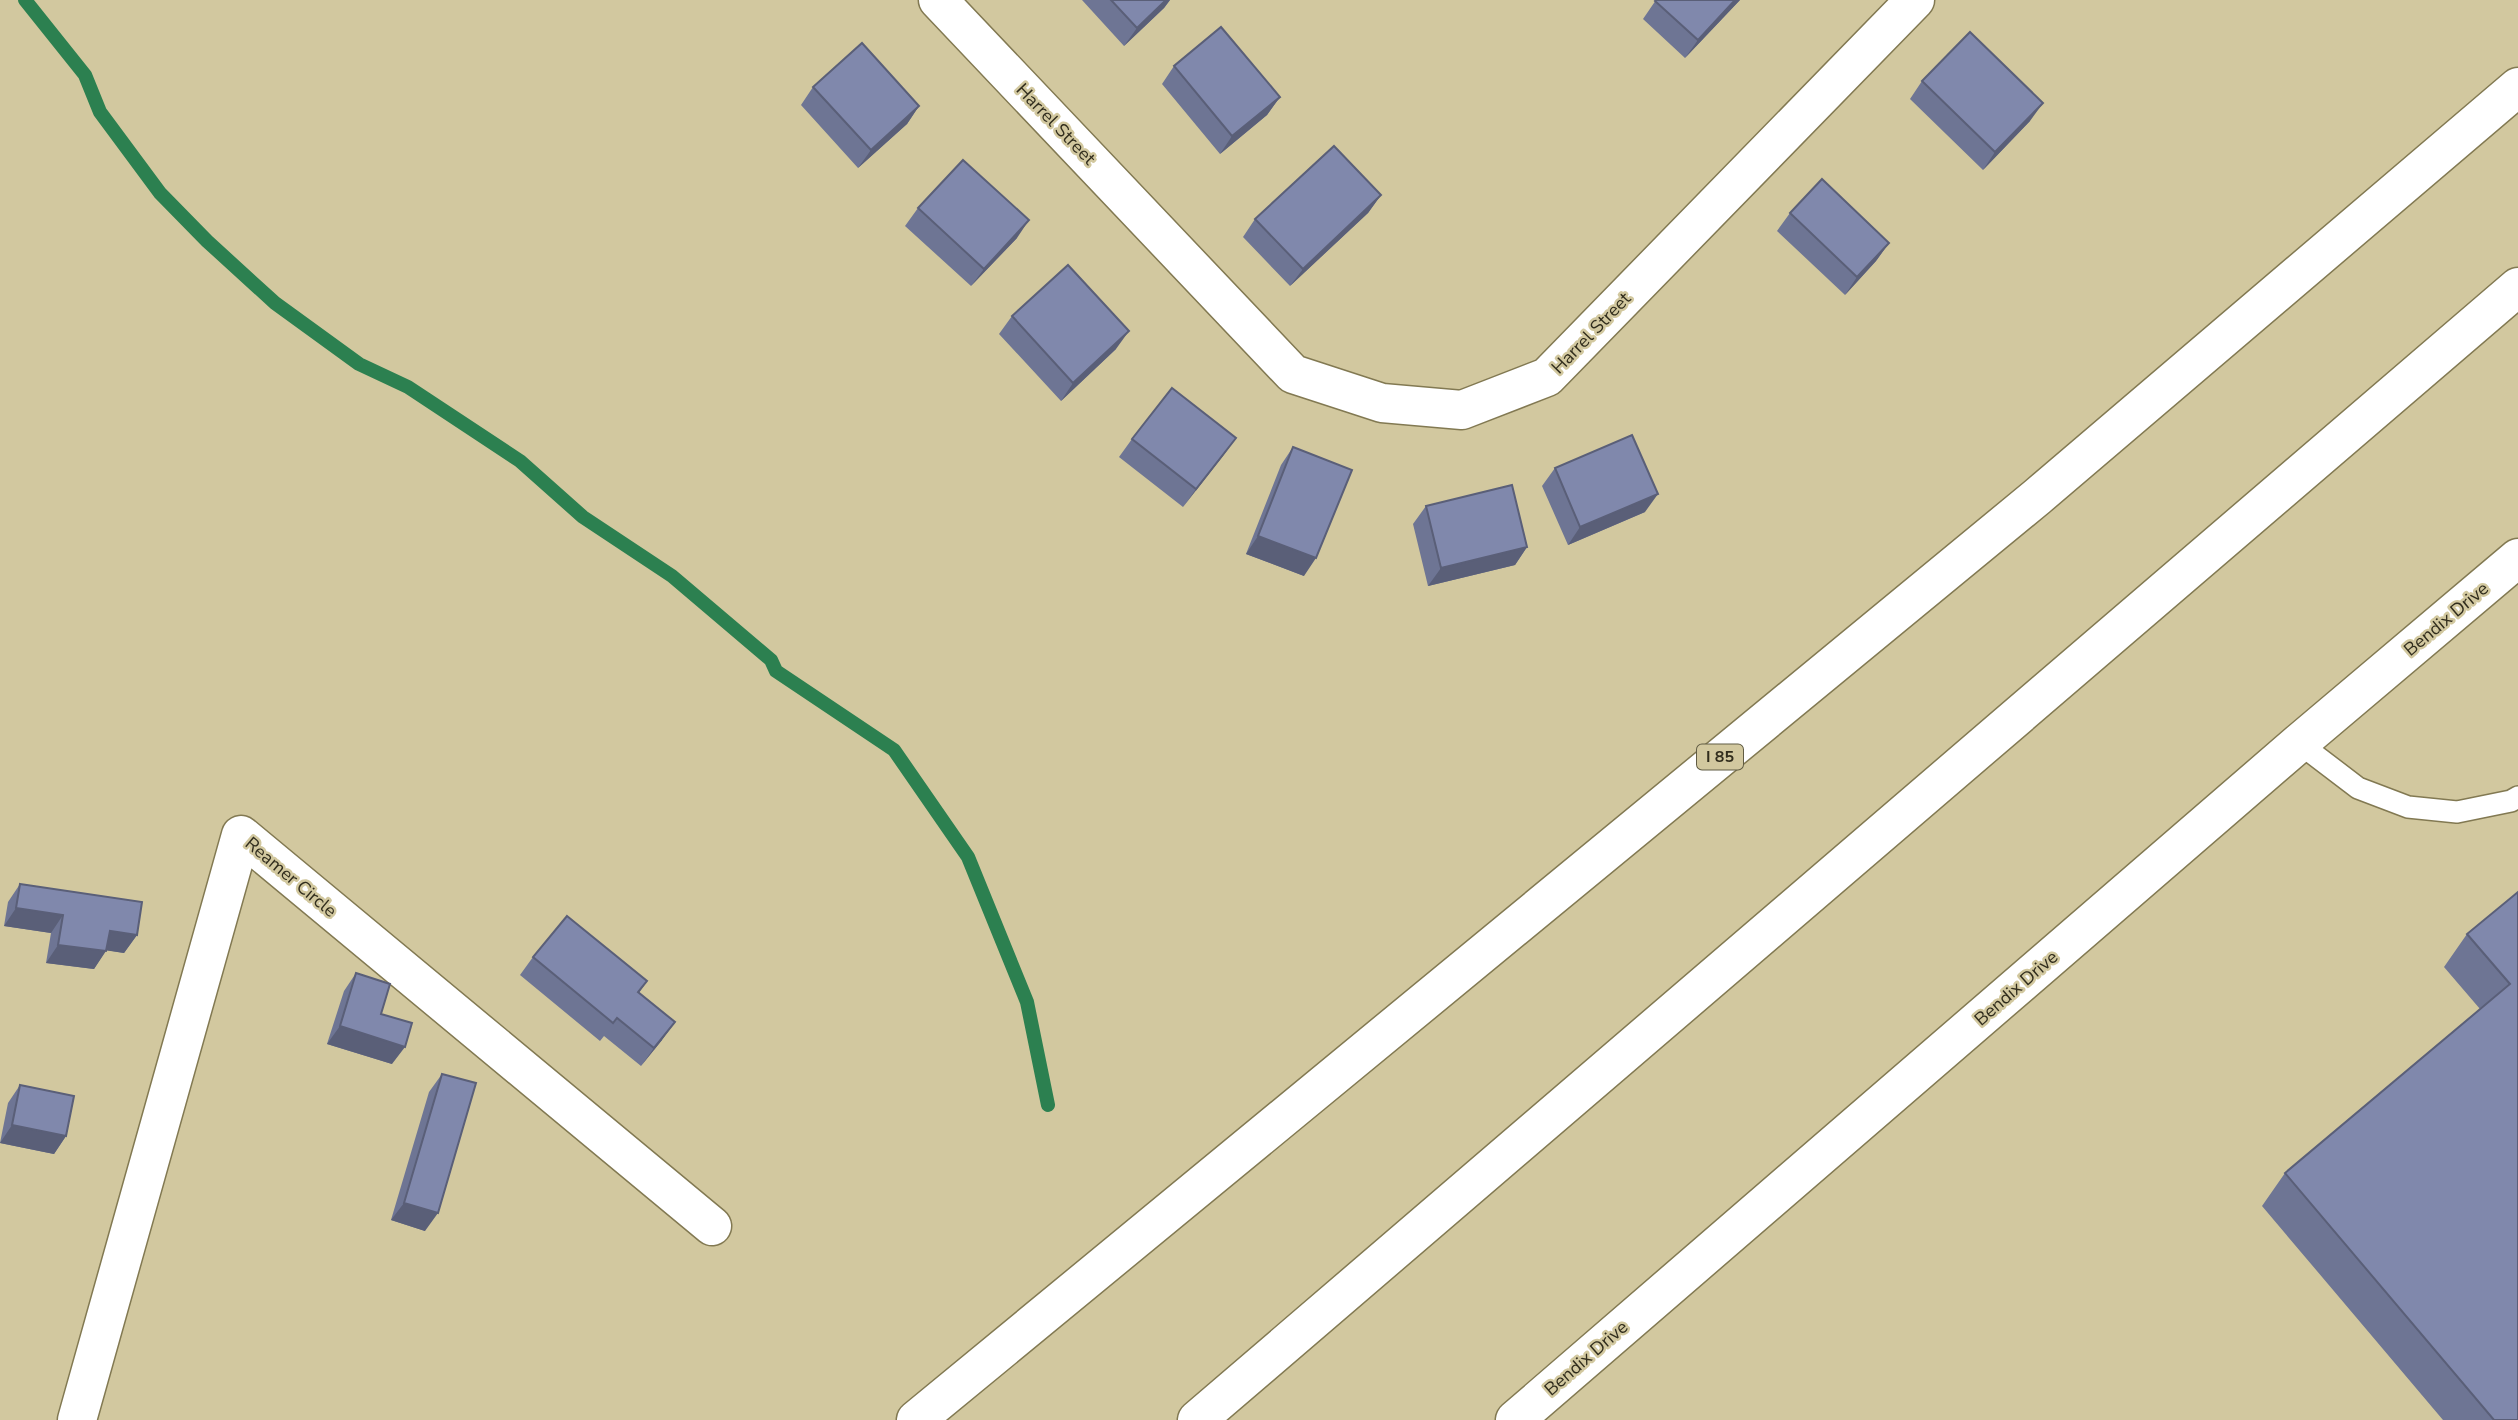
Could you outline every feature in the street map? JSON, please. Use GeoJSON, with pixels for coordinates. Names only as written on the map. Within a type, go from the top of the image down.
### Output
{"type":"FeatureCollection","features":[{"type":"Feature","properties":{"kind":"main road","name":"Harrel Street"},"geometry":{"type":"LineString","coordinates":[[938,0],[1293,374],[1382,403],[1462,410],[1547,377],[1915,0]]}},
{"type":"Feature","properties":{"kind":"main road","name":"I 85"},"geometry":{"type":"LineString","coordinates":[[916,1420],[2026,505],[2518,87]]}},
{"type":"Feature","properties":{"kind":"main road"},"geometry":{"type":"LineString","coordinates":[[1198,1420],[2518,287]]}},
{"type":"Feature","properties":{"kind":"main road","name":"Bendix Drive"},"geometry":{"type":"LineString","coordinates":[[1515,1420],[2299,743],[2518,558]]}},
{"type":"Feature","properties":{"kind":"main road","name":"Reamer Circle"},"geometry":{"type":"LineString","coordinates":[[77,1420],[241,835],[712,1226]]}},
{"type":"Feature","properties":{"kind":"lane"},"geometry":{"type":"LineString","coordinates":[[2299,743],[2358,788],[2408,807],[2458,812],[2511,801],[2518,797]]}},
{"type":"Feature","properties":{"kind":"building"},"geometry":{"type":"Polygon","coordinates":[[[1111,0],[1166,0],[1137,28],[1111,0]]]}},
{"type":"Feature","properties":{"kind":"building"},"geometry":{"type":"Polygon","coordinates":[[[1656,0],[1735,0],[1698,40],[1656,0]]]}},
{"type":"Feature","properties":{"kind":"building"},"geometry":{"type":"Polygon","coordinates":[[[1221,27],[1280,97],[1232,136],[1174,66],[1221,27]]]}},
{"type":"Feature","properties":{"kind":"building"},"geometry":{"type":"Polygon","coordinates":[[[1970,32],[2043,103],[1995,152],[1922,81],[1970,32]]]}},
{"type":"Feature","properties":{"kind":"building"},"geometry":{"type":"Polygon","coordinates":[[[862,43],[919,106],[871,150],[813,87],[862,43]]]}},
{"type":"Feature","properties":{"kind":"building"},"geometry":{"type":"Polygon","coordinates":[[[1334,146],[1381,195],[1303,269],[1255,219],[1334,146]]]}},
{"type":"Feature","properties":{"kind":"building"},"geometry":{"type":"Polygon","coordinates":[[[963,160],[1029,220],[984,269],[918,208],[963,160]]]}},
{"type":"Feature","properties":{"kind":"building"},"geometry":{"type":"Polygon","coordinates":[[[1822,179],[1889,243],[1857,277],[1790,213],[1822,179]]]}},
{"type":"Feature","properties":{"kind":"building"},"geometry":{"type":"Polygon","coordinates":[[[1068,265],[1129,331],[1073,383],[1012,316],[1068,265]]]}},
{"type":"Feature","properties":{"kind":"building"},"geometry":{"type":"Polygon","coordinates":[[[1172,388],[1236,438],[1196,489],[1132,439],[1172,388]]]}},
{"type":"Feature","properties":{"kind":"building"},"geometry":{"type":"Polygon","coordinates":[[[1632,435],[1658,494],[1580,527],[1555,468],[1632,435]]]}},
{"type":"Feature","properties":{"kind":"building"},"geometry":{"type":"Polygon","coordinates":[[[1293,447],[1352,470],[1316,558],[1258,536],[1293,447]]]}},
{"type":"Feature","properties":{"kind":"building"},"geometry":{"type":"Polygon","coordinates":[[[1512,485],[1527,547],[1441,568],[1426,506],[1512,485]]]}},
{"type":"Feature","properties":{"kind":"building"},"geometry":{"type":"Polygon","coordinates":[[[20,884],[142,902],[137,935],[110,931],[106,951],[58,945],[63,915],[16,908],[20,884]]]}},
{"type":"Feature","properties":{"kind":"building"},"geometry":{"type":"Polygon","coordinates":[[[2518,892],[2518,1420],[2494,1420],[2285,1173],[2510,984],[2467,934],[2518,892]]]}},
{"type":"Feature","properties":{"kind":"building"},"geometry":{"type":"Polygon","coordinates":[[[567,916],[647,981],[638,992],[675,1022],[654,1048],[617,1018],[613,1023],[533,957],[567,916]]]}},
{"type":"Feature","properties":{"kind":"building"},"geometry":{"type":"Polygon","coordinates":[[[356,973],[390,984],[381,1014],[412,1023],[405,1047],[340,1026],[356,973]]]}},
{"type":"Feature","properties":{"kind":"building"},"geometry":{"type":"Polygon","coordinates":[[[442,1074],[476,1083],[438,1213],[404,1203],[442,1074]]]}},
{"type":"Feature","properties":{"kind":"building"},"geometry":{"type":"Polygon","coordinates":[[[20,1085],[74,1096],[66,1136],[12,1125],[20,1085]]]}},
{"type":"Feature","properties":{"kind":"waterway"},"geometry":{"type":"LineString","coordinates":[[25,0],[85,75],[100,112],[160,193],[207,241],[275,303],[359,364],[408,387],[520,461],[583,517],[672,576],[771,660],[776,671],[894,750],[968,857],[1027,1002],[1048,1105]]}}]}
